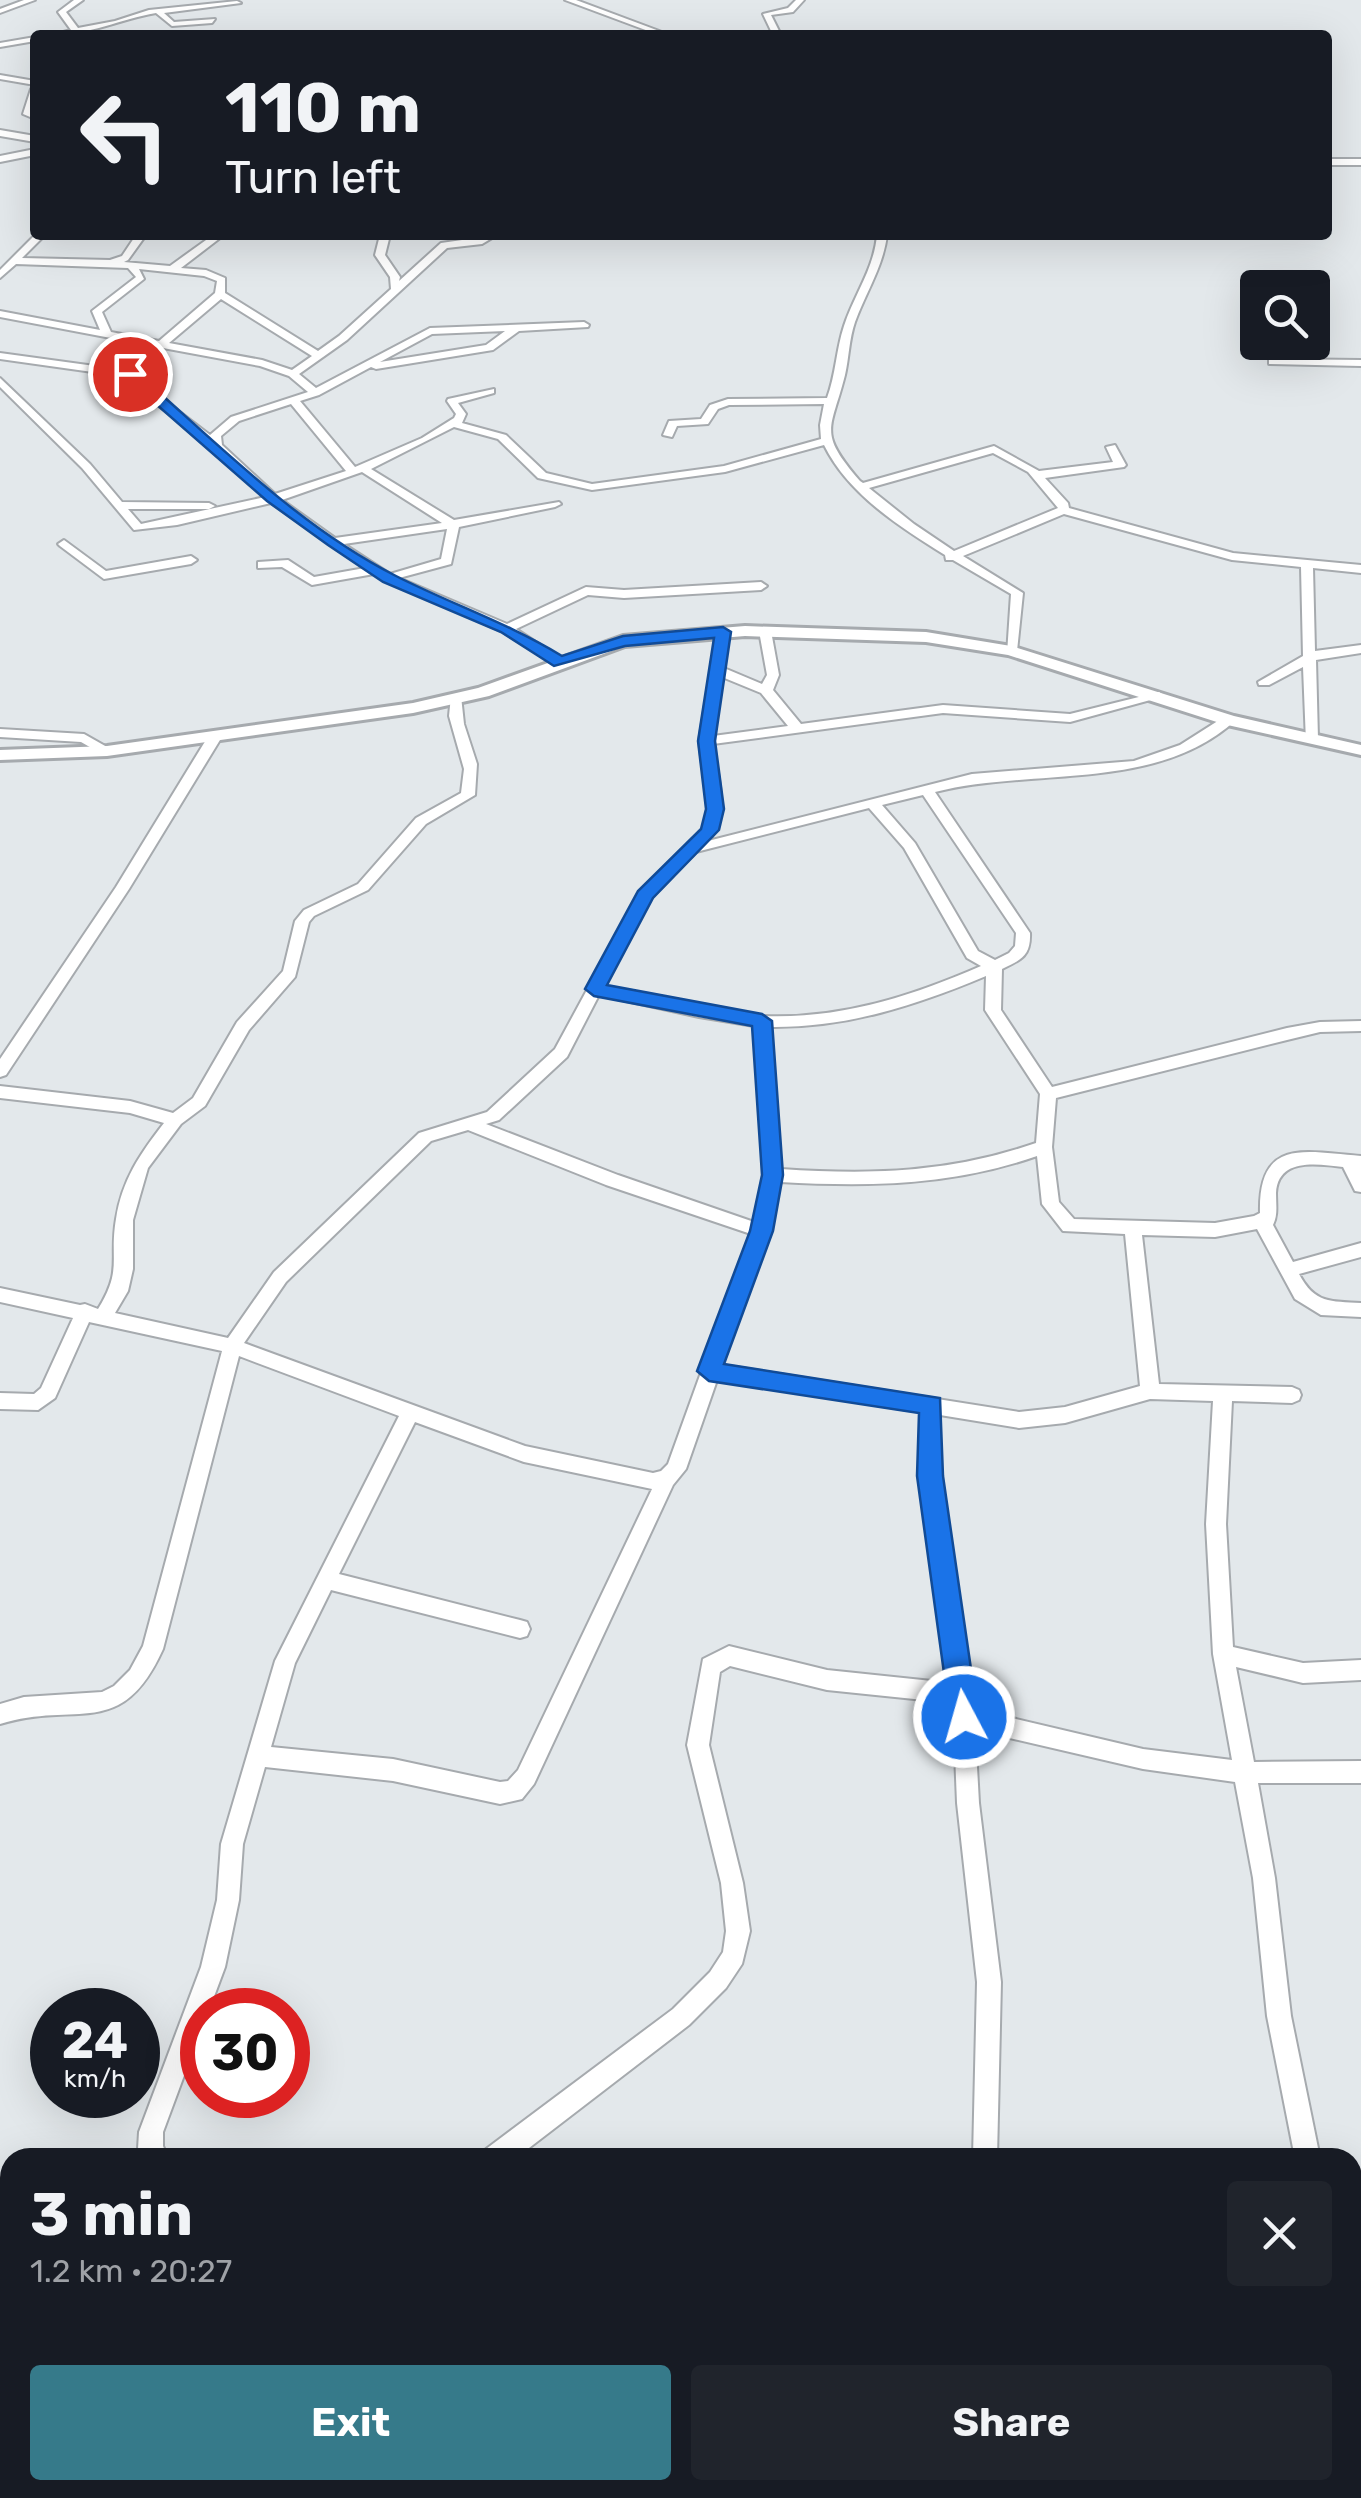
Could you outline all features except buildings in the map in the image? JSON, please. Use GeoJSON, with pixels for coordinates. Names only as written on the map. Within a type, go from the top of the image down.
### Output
{"type":"FeatureCollection","features":[{"type":"Feature","properties":{"kind":"street"},"geometry":{"type":"LineString","coordinates":[[0,10],[31,0]]}},
{"type":"Feature","properties":{"kind":"street"},"geometry":{"type":"LineString","coordinates":[[75,30],[62,12],[79,0]]}},
{"type":"Feature","properties":{"kind":"street"},"geometry":{"type":"LineString","coordinates":[[154,11],[169,0]]}},
{"type":"Feature","properties":{"kind":"street"},"geometry":{"type":"LineString","coordinates":[[568,0],[652,30]]}},
{"type":"Feature","properties":{"kind":"street"},"geometry":{"type":"LineString","coordinates":[[775,30],[767,14],[790,10],[800,0]]}},
{"type":"Feature","properties":{"kind":"street"},"geometry":{"type":"LineString","coordinates":[[80,30],[154,11],[237,3]]}},
{"type":"Feature","properties":{"kind":"street"},"geometry":{"type":"LineString","coordinates":[[154,11],[172,24],[212,21]]}},
{"type":"Feature","properties":{"kind":"street"},"geometry":{"type":"LineString","coordinates":[[0,45],[30,40]]}},
{"type":"Feature","properties":{"kind":"street"},"geometry":{"type":"LineString","coordinates":[[0,78],[30,84]]}},
{"type":"Feature","properties":{"kind":"street"},"geometry":{"type":"LineString","coordinates":[[3,91],[30,84]]}},
{"type":"Feature","properties":{"kind":"street"},"geometry":{"type":"LineString","coordinates":[[0,133],[30,138]]}},
{"type":"Feature","properties":{"kind":"street"},"geometry":{"type":"LineString","coordinates":[[0,159],[30,153]]}},
{"type":"Feature","properties":{"kind":"street"},"geometry":{"type":"LineString","coordinates":[[1332,162],[1361,162]]}},
{"type":"Feature","properties":{"kind":"street"},"geometry":{"type":"LineString","coordinates":[[0,275],[35,240]]}},
{"type":"Feature","properties":{"kind":"street"},"geometry":{"type":"LineString","coordinates":[[111,264],[128,255],[138,240]]}},
{"type":"Feature","properties":{"kind":"street"},"geometry":{"type":"LineString","coordinates":[[174,269],[212,240]]}},
{"type":"Feature","properties":{"kind":"street"},"geometry":{"type":"LineString","coordinates":[[383,240],[380,256],[394,277],[394,287]]}},
{"type":"Feature","properties":{"kind":"street"},"geometry":{"type":"LineString","coordinates":[[293,374],[444,244],[483,240]]}},
{"type":"Feature","properties":{"kind":"street"},"geometry":{"type":"LineString","coordinates":[[882,240],[882,252],[855,309],[838,381],[829,401],[827,441],[836,460],[950,557],[1017,593],[1012,651]]}},
{"type":"Feature","properties":{"kind":"street"},"geometry":{"type":"LineString","coordinates":[[14,261],[51,260],[216,274],[222,280],[220,294],[128,370],[130,374]]}},
{"type":"Feature","properties":{"kind":"street"},"geometry":{"type":"LineString","coordinates":[[0,275],[51,260]]}},
{"type":"Feature","properties":{"kind":"street"},"geometry":{"type":"LineString","coordinates":[[108,336],[97,311],[141,277],[132,266]]}},
{"type":"Feature","properties":{"kind":"street"},"geometry":{"type":"LineString","coordinates":[[220,294],[318,356]]}},
{"type":"Feature","properties":{"kind":"street"},"geometry":{"type":"LineString","coordinates":[[0,314],[262,363],[293,374],[316,393]]}},
{"type":"Feature","properties":{"kind":"street"},"geometry":{"type":"LineString","coordinates":[[217,446],[214,435],[220,427],[316,393],[430,331],[584,325]]}},
{"type":"Feature","properties":{"kind":"street"},"geometry":{"type":"LineString","coordinates":[[360,369],[476,351],[500,342],[516,328]]}},
{"type":"Feature","properties":{"kind":"street"},"geometry":{"type":"LineString","coordinates":[[0,356],[130,374],[272,498],[333,542],[388,578],[507,629],[560,662]]}},
{"type":"Feature","properties":{"kind":"street"},"geometry":{"type":"LineString","coordinates":[[1273,362],[1361,363]]}},
{"type":"Feature","properties":{"kind":"street"},"geometry":{"type":"LineString","coordinates":[[0,381],[6,396],[86,466],[138,528],[272,498],[357,469],[454,424],[462,417],[452,401],[490,390]]}},
{"type":"Feature","properties":{"kind":"street"},"geometry":{"type":"LineString","coordinates":[[294,401],[357,469],[453,525]]}},
{"type":"Feature","properties":{"kind":"street"},"geometry":{"type":"LineString","coordinates":[[668,435],[673,423],[704,422],[714,407],[728,402],[829,401]]}},
{"type":"Feature","properties":{"kind":"street"},"geometry":{"type":"LineString","coordinates":[[454,424],[502,437],[542,476],[592,487],[640,484],[725,469],[827,441]]}},
{"type":"Feature","properties":{"kind":"street"},"geometry":{"type":"LineString","coordinates":[[1038,475],[1120,465],[1112,447]]}},
{"type":"Feature","properties":{"kind":"street"},"geometry":{"type":"LineString","coordinates":[[864,486],[984,450],[1001,450],[1053,488],[1063,510]]}},
{"type":"Feature","properties":{"kind":"street"},"geometry":{"type":"LineString","coordinates":[[118,504],[244,505]]}},
{"type":"Feature","properties":{"kind":"street"},"geometry":{"type":"LineString","coordinates":[[333,542],[453,525],[555,504]]}},
{"type":"Feature","properties":{"kind":"street"},"geometry":{"type":"LineString","coordinates":[[950,557],[1063,510],[1164,540],[1307,566],[1361,569]]}},
{"type":"Feature","properties":{"kind":"street"},"geometry":{"type":"LineString","coordinates":[[388,578],[447,561],[453,525]]}},
{"type":"Feature","properties":{"kind":"street"},"geometry":{"type":"LineString","coordinates":[[64,544],[104,575],[191,560]]}},
{"type":"Feature","properties":{"kind":"street"},"geometry":{"type":"LineString","coordinates":[[262,564],[284,563],[312,581],[376,570]]}},
{"type":"Feature","properties":{"kind":"street"},"geometry":{"type":"LineString","coordinates":[[1307,566],[1311,738]]}},
{"type":"Feature","properties":{"kind":"street"},"geometry":{"type":"LineString","coordinates":[[507,629],[586,591],[624,594],[761,586]]}},
{"type":"Feature","properties":{"kind":"street"},"geometry":{"type":"LineString","coordinates":[[0,1714],[112,1699],[130,1689],[153,1649],[232,1346],[290,1266],[414,1146],[440,1130],[472,1124],[511,1104],[561,1053],[645,895],[710,830],[715,809],[706,741],[709,702],[719,672],[723,632]]}},
{"type":"Feature","properties":{"kind":"street"},"geometry":{"type":"LineString","coordinates":[[0,755],[107,750],[456,699],[623,641],[723,632],[926,637],[1012,651],[1229,720],[1361,750]]}},
{"type":"Feature","properties":{"kind":"street"},"geometry":{"type":"LineString","coordinates":[[765,632],[773,675],[766,690]]}},
{"type":"Feature","properties":{"kind":"street"},"geometry":{"type":"LineString","coordinates":[[1264,682],[1328,651],[1361,649]]}},
{"type":"Feature","properties":{"kind":"street"},"geometry":{"type":"LineString","coordinates":[[719,672],[766,690],[798,729]]}},
{"type":"Feature","properties":{"kind":"street"},"geometry":{"type":"LineString","coordinates":[[706,741],[943,708],[1070,718],[1159,696]]}},
{"type":"Feature","properties":{"kind":"street"},"geometry":{"type":"LineString","coordinates":[[0,1401],[38,1402],[48,1393],[124,1269],[124,1220],[140,1166],[175,1120],[199,1102],[243,1026],[290,973],[302,921],[310,912],[363,886],[421,821],[468,795],[465,787],[472,767],[454,711],[456,699]]}},
{"type":"Feature","properties":{"kind":"street"},"geometry":{"type":"LineString","coordinates":[[696,848],[926,788],[1032,770],[1136,765],[1186,748],[1229,720]]}},
{"type":"Feature","properties":{"kind":"street"},"geometry":{"type":"LineString","coordinates":[[0,733],[84,738],[107,750]]}},
{"type":"Feature","properties":{"kind":"street"},"geometry":{"type":"LineString","coordinates":[[0,1071],[122,889],[216,735]]}},
{"type":"Feature","properties":{"kind":"street"},"geometry":{"type":"LineString","coordinates":[[594,989],[762,1021],[876,1012],[994,966],[1023,947],[1023,934],[926,788]]}},
{"type":"Feature","properties":{"kind":"street"},"geometry":{"type":"LineString","coordinates":[[872,802],[910,846],[972,954],[994,966]]}},
{"type":"Feature","properties":{"kind":"street"},"geometry":{"type":"LineString","coordinates":[[994,966],[993,1010],[1048,1094],[1044,1147],[1051,1204],[1058,1218],[1069,1226],[1133,1231],[1215,1230],[1268,1220],[1269,1182],[1280,1168],[1300,1158],[1355,1162],[1361,1186]]}},
{"type":"Feature","properties":{"kind":"street"},"geometry":{"type":"LineString","coordinates":[[260,1756],[393,1770],[500,1793],[514,1791],[526,1777],[666,1479],[676,1469],[762,1231],[772,1175],[762,1021]]}},
{"type":"Feature","properties":{"kind":"street"},"geometry":{"type":"LineString","coordinates":[[1048,1094],[1287,1034],[1320,1027],[1361,1026]]}},
{"type":"Feature","properties":{"kind":"street"},"geometry":{"type":"LineString","coordinates":[[0,1092],[112,1104],[175,1120]]}},
{"type":"Feature","properties":{"kind":"street"},"geometry":{"type":"LineString","coordinates":[[472,1124],[595,1174],[762,1231]]}},
{"type":"Feature","properties":{"kind":"street"},"geometry":{"type":"LineString","coordinates":[[772,1175],[883,1182],[985,1166],[1044,1147]]}},
{"type":"Feature","properties":{"kind":"street"},"geometry":{"type":"LineString","coordinates":[[1261,1219],[1310,1304],[1361,1310]]}},
{"type":"Feature","properties":{"kind":"street"},"geometry":{"type":"LineString","coordinates":[[1133,1231],[1150,1391]]}},
{"type":"Feature","properties":{"kind":"street"},"geometry":{"type":"LineString","coordinates":[[1290,1270],[1361,1250]]}},
{"type":"Feature","properties":{"kind":"street"},"geometry":{"type":"LineString","coordinates":[[0,1295],[232,1346],[524,1454],[653,1482],[666,1479]]}},
{"type":"Feature","properties":{"kind":"street"},"geometry":{"type":"LineString","coordinates":[[709,1371],[1019,1420],[1065,1415],[1150,1391],[1292,1396]]}},
{"type":"Feature","properties":{"kind":"street"},"geometry":{"type":"LineString","coordinates":[[1223,1394],[1216,1524],[1222,1654],[1248,1773],[1279,2016],[1306,2148]]}},
{"type":"Feature","properties":{"kind":"street"},"geometry":{"type":"LineString","coordinates":[[931,1405],[930,1476],[963,1706],[988,1982],[985,2148]]}},
{"type":"Feature","properties":{"kind":"street"},"geometry":{"type":"LineString","coordinates":[[150,2148],[151,2132],[214,1966],[228,1900],[232,1844],[285,1661],[410,1412]]}},
{"type":"Feature","properties":{"kind":"street"},"geometry":{"type":"LineString","coordinates":[[324,1579],[520,1629]]}},
{"type":"Feature","properties":{"kind":"street"},"geometry":{"type":"LineString","coordinates":[[1222,1654],[1303,1673],[1361,1670]]}},
{"type":"Feature","properties":{"kind":"street"},"geometry":{"type":"LineString","coordinates":[[508,2148],[680,2017],[718,1980],[734,1956],[738,1931],[732,1883],[698,1744],[710,1666],[729,1656],[963,1706],[1143,1760],[1248,1773],[1361,1772]]}},
{"type":"Feature","properties":{"kind":"route"},"geometry":{"type":"LineString","coordinates":[[130,374],[138,385],[217,446],[272,498],[333,542],[388,578],[507,629],[560,662],[623,641],[723,632],[719,672],[709,702],[706,741],[715,809],[710,830],[645,895],[594,989],[762,1021],[772,1175],[762,1231],[709,1371],[931,1405],[930,1476],[964,1717]]}}]}
